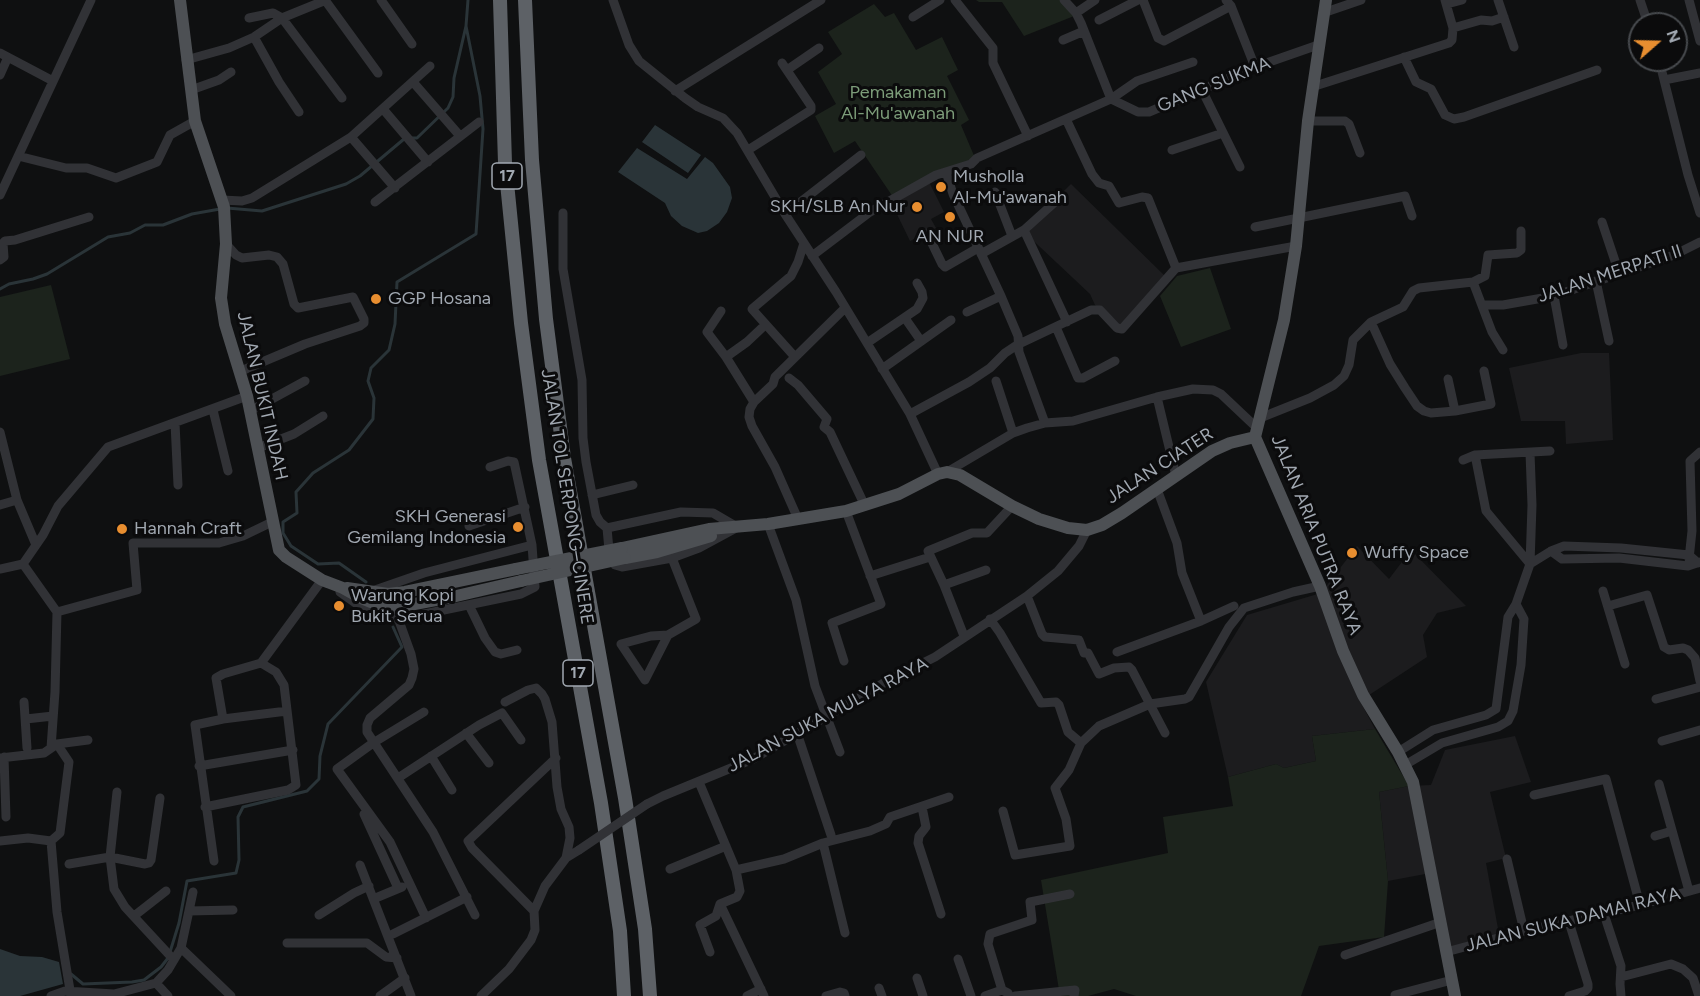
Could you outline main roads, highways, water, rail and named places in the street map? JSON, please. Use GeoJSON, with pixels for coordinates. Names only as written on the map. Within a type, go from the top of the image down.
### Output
{"type":"FeatureCollection","features":[{"type":"Feature","properties":{"kind":"highway","name":"JALAN TOL SERPONG–CINERE"},"geometry":{"type":"LineString","coordinates":[[500,0],[505,163],[521,323],[539,460],[601,803],[620,931],[624,996]]}},
{"type":"Feature","properties":{"kind":"highway","name":"JALAN TOL SERPONG–CINERE"},"geometry":{"type":"LineString","coordinates":[[525,0],[532,160],[548,338],[564,458],[625,798],[645,929],[650,996]]}},
{"type":"Feature","properties":{"kind":"main road","name":"JALAN BUKIT INDAH"},"geometry":{"type":"LineString","coordinates":[[180,0],[195,121],[223,207],[226,244],[221,298],[225,324],[248,396],[279,550],[322,580],[378,605],[393,608],[440,600],[519,575]]}},
{"type":"Feature","properties":{"kind":"main road","name":"JALAN ARIA PUTRA RAYA"},"geometry":{"type":"LineString","coordinates":[[1326,0],[1312,87],[1296,246],[1284,320],[1257,427],[1320,586],[1343,651],[1363,695],[1405,765],[1416,794],[1455,996]]}},
{"type":"Feature","properties":{"kind":"main road","name":"JALAN CIATER"},"geometry":{"type":"LineString","coordinates":[[1087,530],[1102,525],[1212,451],[1257,427]]}},
{"type":"Feature","properties":{"kind":"main road","name":"JALAN BUKIT INDAH"},"geometry":{"type":"LineString","coordinates":[[343,588],[388,594],[519,575],[623,553],[657,552],[738,527],[768,524],[865,506],[899,494],[942,473],[960,475],[1012,506],[1055,525],[1087,530]]}},
{"type":"Feature","properties":{"kind":"waterway"},"geometry":{"type":"LineString","coordinates":[[410,138],[417,138],[448,108],[453,97],[454,78],[466,26],[468,0]]}},
{"type":"Feature","properties":{"kind":"waterway"},"geometry":{"type":"LineString","coordinates":[[366,582],[339,563],[318,564],[291,546],[283,533],[283,522],[297,513],[296,492],[313,473],[349,450],[373,419],[374,398],[368,381],[371,368],[389,350],[395,324],[397,282],[476,234],[483,129],[480,96],[466,26]]}},
{"type":"Feature","properties":{"kind":"waterway"},"geometry":{"type":"LineString","coordinates":[[227,208],[262,211],[346,184],[360,176],[404,139]]}},
{"type":"Feature","properties":{"kind":"waterway"},"geometry":{"type":"LineString","coordinates":[[0,289],[9,284],[47,274],[108,237],[130,233],[145,225],[163,225],[192,214],[220,209]]}},
{"type":"Feature","properties":{"kind":"waterway"},"geometry":{"type":"LineString","coordinates":[[170,952],[179,923],[187,881],[236,873],[239,860],[238,817],[243,807],[307,791],[319,779],[320,756],[328,724],[402,647],[393,627]]}},
{"type":"Feature","properties":{"kind":"waterway"},"geometry":{"type":"LineString","coordinates":[[71,974],[83,984],[132,982],[144,980],[161,967],[168,958]]}},
{"type":"Feature","properties":{"kind":"place","name":"Musholla Al-Mu'awanah"},"geometry":{"type":"Point","coordinates":[941,187]}},
{"type":"Feature","properties":{"kind":"place","name":"SKH/SLB An Nur"},"geometry":{"type":"Point","coordinates":[917,207]}},
{"type":"Feature","properties":{"kind":"place","name":"AN NUR"},"geometry":{"type":"Point","coordinates":[950,217]}},
{"type":"Feature","properties":{"kind":"place","name":"GGP Hosana"},"geometry":{"type":"Point","coordinates":[376,299]}},
{"type":"Feature","properties":{"kind":"place","name":"SKH Generasi Gemilang Indonesia"},"geometry":{"type":"Point","coordinates":[518,527]}},
{"type":"Feature","properties":{"kind":"place","name":"Hannah Craft"},"geometry":{"type":"Point","coordinates":[122,529]}},
{"type":"Feature","properties":{"kind":"place","name":"Wuffy Space"},"geometry":{"type":"Point","coordinates":[1352,553]}},
{"type":"Feature","properties":{"kind":"place","name":"Warung Kopi Bukit Serua"},"geometry":{"type":"Point","coordinates":[339,606]}},
{"type":"Feature","properties":{"kind":"park label","name":"Pemakaman Al-Mu'awanah"},"geometry":{"type":"Point","coordinates":[898,103]}}]}
